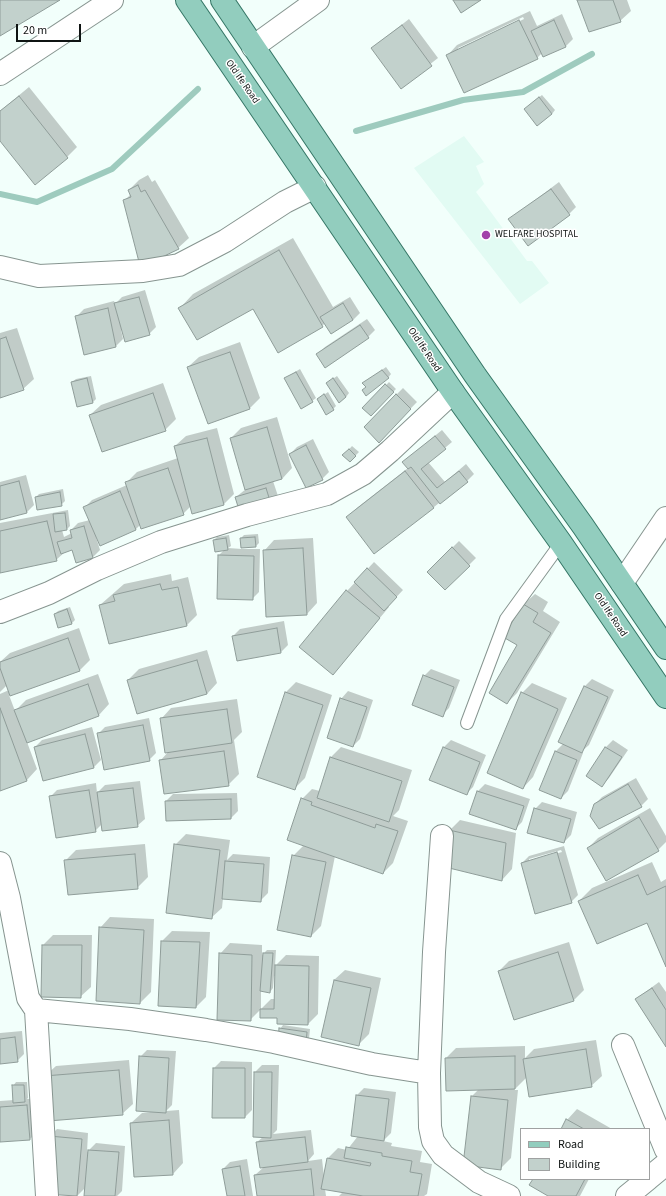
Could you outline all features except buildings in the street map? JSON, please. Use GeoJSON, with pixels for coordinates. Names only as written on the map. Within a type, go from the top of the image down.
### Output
{"type":"FeatureCollection","features":[{"type":"Feature","properties":{"kind":"main road","name":"Old Ife Road"},"geometry":{"type":"LineString","coordinates":[[187,0],[453,392],[561,543],[666,697]]}},
{"type":"Feature","properties":{"kind":"main road"},"geometry":{"type":"LineString","coordinates":[[222,0],[430,308],[666,648]]}},
{"type":"Feature","properties":{"kind":"main road"},"geometry":{"type":"LineString","coordinates":[[407,324],[430,308]]}},
{"type":"Feature","properties":{"kind":"street"},"geometry":{"type":"LineString","coordinates":[[0,74],[112,0]]}},
{"type":"Feature","properties":{"kind":"street"},"geometry":{"type":"LineString","coordinates":[[253,47],[318,0]]}},
{"type":"Feature","properties":{"kind":"street"},"geometry":{"type":"LineString","coordinates":[[0,267],[39,276],[144,271],[179,265],[225,241],[285,202],[315,187]]}},
{"type":"Feature","properties":{"kind":"street"},"geometry":{"type":"LineString","coordinates":[[0,612],[49,593],[97,569],[161,542],[246,515],[327,494],[363,474],[453,392]]}},
{"type":"Feature","properties":{"kind":"street"},"geometry":{"type":"LineString","coordinates":[[622,583],[666,518]]}},
{"type":"Feature","properties":{"kind":"street"},"geometry":{"type":"LineString","coordinates":[[442,836],[434,952],[429,1073],[430,1127],[433,1141],[443,1155],[479,1182],[509,1196]]}},
{"type":"Feature","properties":{"kind":"street"},"geometry":{"type":"LineString","coordinates":[[0,863],[9,898],[28,998],[36,1010],[47,1196]]}},
{"type":"Feature","properties":{"kind":"street"},"geometry":{"type":"LineString","coordinates":[[36,1010],[130,1019],[206,1030],[274,1042],[372,1064],[429,1073]]}},
{"type":"Feature","properties":{"kind":"street"},"geometry":{"type":"LineString","coordinates":[[623,1045],[666,1150]]}},
{"type":"Feature","properties":{"kind":"street"},"geometry":{"type":"LineString","coordinates":[[650,1178],[666,1164]]}},
{"type":"Feature","properties":{"kind":"street"},"geometry":{"type":"LineString","coordinates":[[628,1196],[648,1180]]}},
{"type":"Feature","properties":{"kind":"lane"},"geometry":{"type":"LineString","coordinates":[[467,723],[506,619],[561,543]]}},
{"type":"Feature","properties":{"kind":"shaded area","name":"WELFARE HOSPITAL"},"geometry":{"type":"Polygon","coordinates":[[[464,136],[484,162],[476,166],[484,184],[476,192],[527,261],[532,261],[549,283],[520,304],[414,168],[464,136]]]}},
{"type":"Feature","properties":{"kind":"waterway"},"geometry":{"type":"LineString","coordinates":[[356,131],[463,100],[523,92],[592,54]]}},
{"type":"Feature","properties":{"kind":"waterway"},"geometry":{"type":"LineString","coordinates":[[0,194],[37,202],[112,169],[198,89]]}},
{"type":"Feature","properties":{"kind":"place","name":"WELFARE HOSPITAL"},"geometry":{"type":"Point","coordinates":[486,235]}}]}
